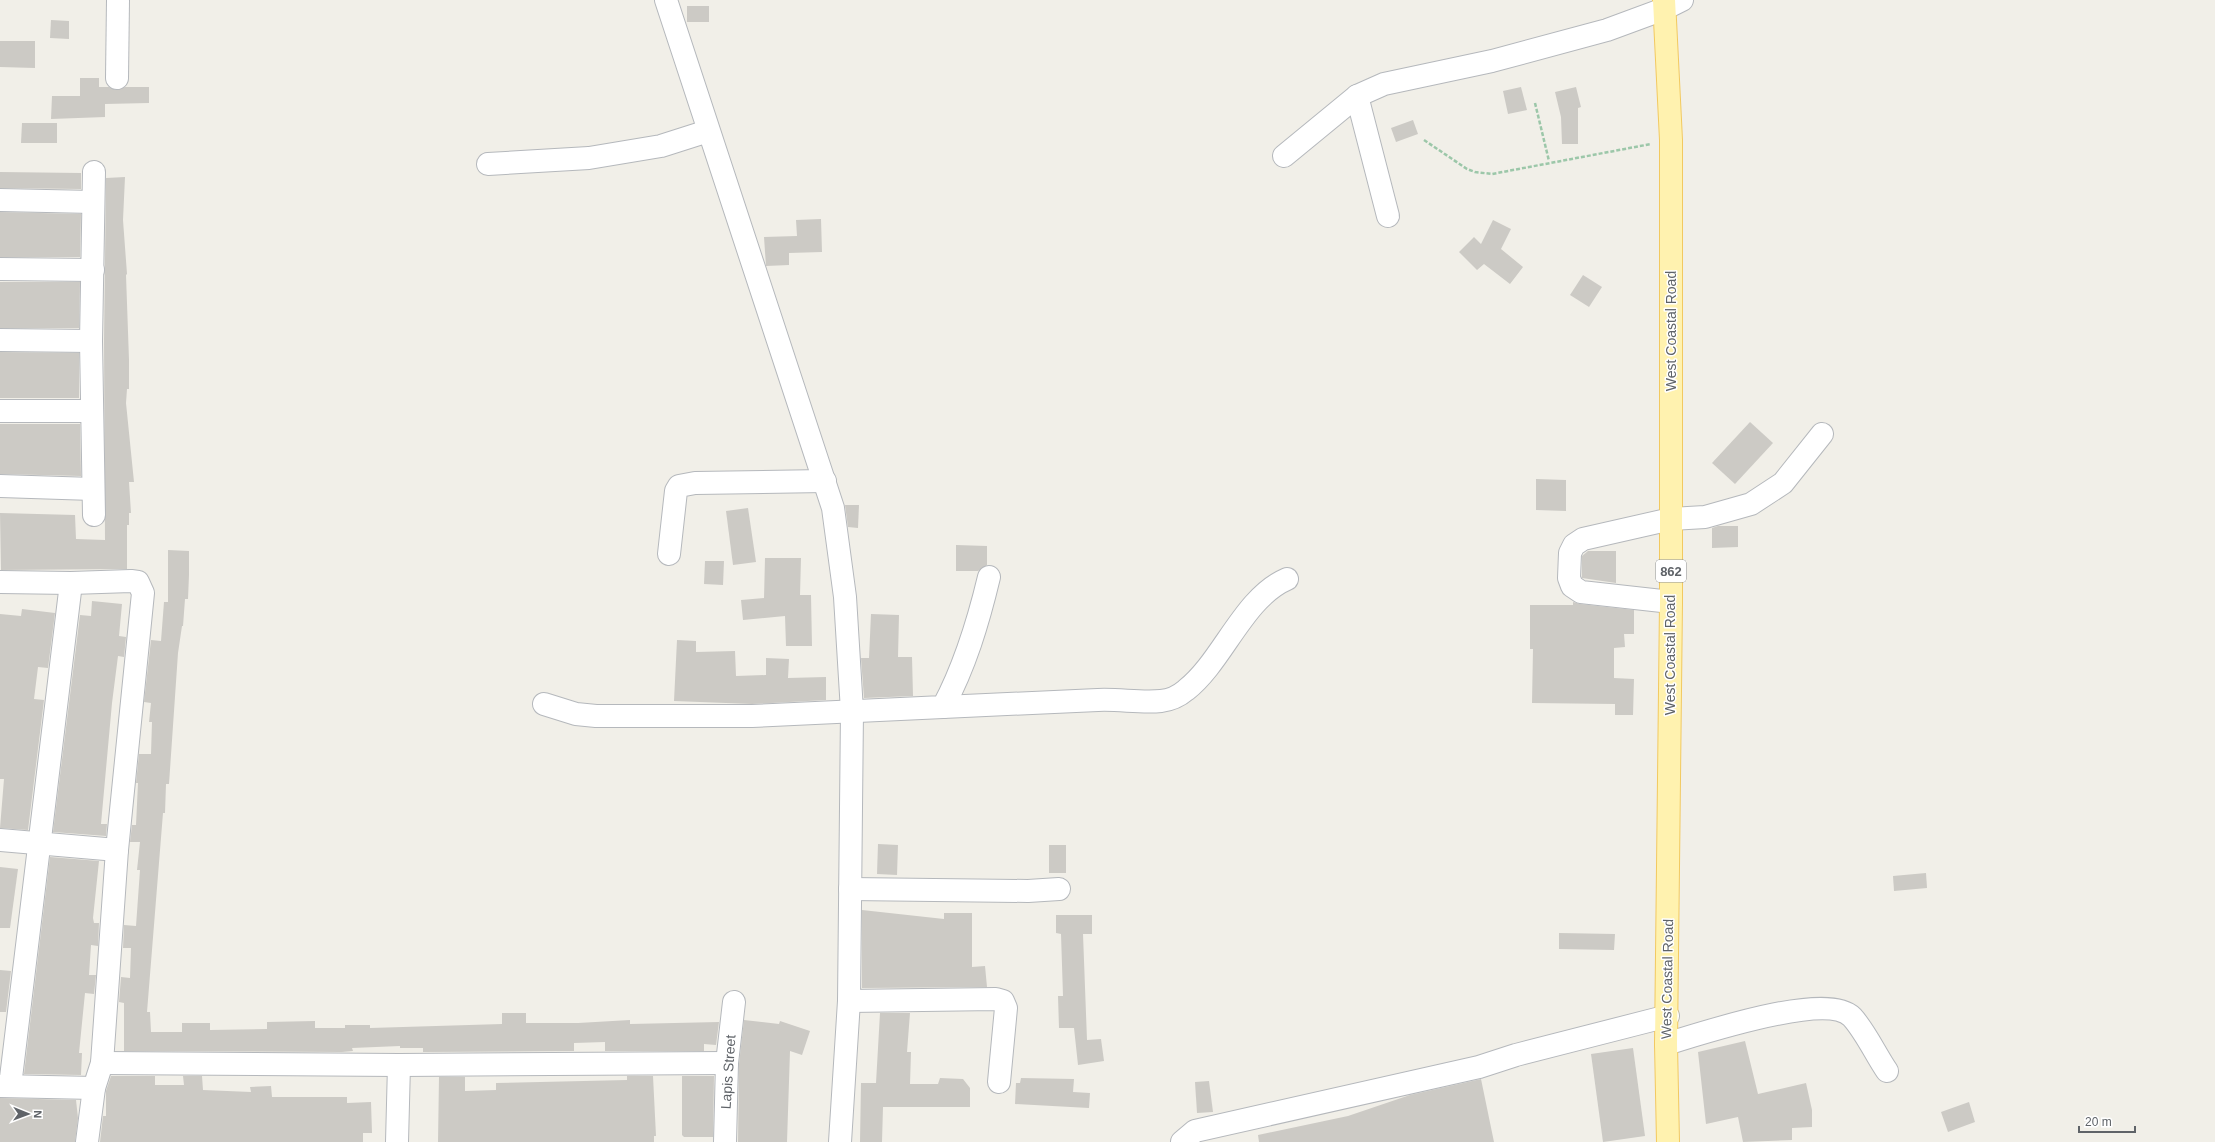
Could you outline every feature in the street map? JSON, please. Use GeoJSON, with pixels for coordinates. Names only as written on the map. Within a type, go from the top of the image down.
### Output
{"type":"FeatureCollection","features":[{"type":"Feature","properties":{"kind":"main road","name":"West Coastal Road"},"geometry":{"type":"LineString","coordinates":[[1668,1142],[1666,1044],[1668,1016],[1671,602],[1670,3]]}},
{"type":"Feature","properties":{"kind":"street"},"geometry":{"type":"LineString","coordinates":[[117,78],[118,0]]}},
{"type":"Feature","properties":{"kind":"street"},"geometry":{"type":"LineString","coordinates":[[666,0],[708,131],[825,481],[832,508],[845,597],[852,711],[849,1001],[840,1142]]}},
{"type":"Feature","properties":{"kind":"street"},"geometry":{"type":"LineString","coordinates":[[1284,156],[1357,96],[1384,84],[1492,61],[1607,30],[1670,3]]}},
{"type":"Feature","properties":{"kind":"street"},"geometry":{"type":"LineString","coordinates":[[1357,96],[1388,216]]}},
{"type":"Feature","properties":{"kind":"street"},"geometry":{"type":"LineString","coordinates":[[488,164],[589,158],[661,146],[708,131]]}},
{"type":"Feature","properties":{"kind":"street"},"geometry":{"type":"LineString","coordinates":[[94,172],[91,341],[94,515]]}},
{"type":"Feature","properties":{"kind":"street"},"geometry":{"type":"LineString","coordinates":[[0,200],[93,202]]}},
{"type":"Feature","properties":{"kind":"street"},"geometry":{"type":"LineString","coordinates":[[0,269],[92,270]]}},
{"type":"Feature","properties":{"kind":"street"},"geometry":{"type":"LineString","coordinates":[[0,340],[91,341]]}},
{"type":"Feature","properties":{"kind":"street"},"geometry":{"type":"LineString","coordinates":[[0,411],[92,411]]}},
{"type":"Feature","properties":{"kind":"street"},"geometry":{"type":"LineString","coordinates":[[1671,602],[1581,592],[1572,586],[1569,578],[1570,553],[1574,544],[1583,539],[1671,519],[1705,517],[1751,504],[1783,483],[1822,434]]}},
{"type":"Feature","properties":{"kind":"street"},"geometry":{"type":"LineString","coordinates":[[669,554],[675,499],[679,486],[695,483],[825,481]]}},
{"type":"Feature","properties":{"kind":"street"},"geometry":{"type":"LineString","coordinates":[[0,486],[93,489]]}},
{"type":"Feature","properties":{"kind":"street"},"geometry":{"type":"LineString","coordinates":[[943,707],[966,658],[977,625],[988,577]]}},
{"type":"Feature","properties":{"kind":"street"},"geometry":{"type":"LineString","coordinates":[[544,704],[576,714],[596,716],[752,716],[1100,700],[1161,701],[1176,698],[1187,690],[1226,640],[1274,585],[1287,579]]}},
{"type":"Feature","properties":{"kind":"street"},"geometry":{"type":"LineString","coordinates":[[0,582],[71,583],[131,581],[138,582],[143,593],[117,850],[102,1063],[94,1088],[87,1142]]}},
{"type":"Feature","properties":{"kind":"street"},"geometry":{"type":"LineString","coordinates":[[71,583],[39,843],[5,1086],[94,1088]]}},
{"type":"Feature","properties":{"kind":"street"},"geometry":{"type":"LineString","coordinates":[[0,840],[117,850]]}},
{"type":"Feature","properties":{"kind":"street"},"geometry":{"type":"LineString","coordinates":[[850,889],[1059,890]]}},
{"type":"Feature","properties":{"kind":"street"},"geometry":{"type":"LineString","coordinates":[[849,1001],[996,999],[1003,1001],[1006,1008],[999,1082]]}},
{"type":"Feature","properties":{"kind":"street","name":"Lapis Street"},"geometry":{"type":"LineString","coordinates":[[725,1142],[727,1063],[734,1002]]}},
{"type":"Feature","properties":{"kind":"street"},"geometry":{"type":"LineString","coordinates":[[1666,1044],[1778,1012],[1805,1010],[1841,1011],[1851,1017],[1887,1071]]}},
{"type":"Feature","properties":{"kind":"street"},"geometry":{"type":"LineString","coordinates":[[1182,1142],[1195,1131],[1479,1067],[1516,1055],[1668,1016]]}},
{"type":"Feature","properties":{"kind":"street"},"geometry":{"type":"LineString","coordinates":[[102,1063],[399,1065],[727,1063]]}},
{"type":"Feature","properties":{"kind":"street"},"geometry":{"type":"LineString","coordinates":[[396,1142],[399,1065]]}},
{"type":"Feature","properties":{"kind":"path"},"geometry":{"type":"LineString","coordinates":[[1534,103],[1549,161]]}},
{"type":"Feature","properties":{"kind":"path"},"geometry":{"type":"LineString","coordinates":[[1424,140],[1475,172],[1492,174],[1549,161],[1671,140]]}},
{"type":"Feature","properties":{"kind":"building"},"geometry":{"type":"Polygon","coordinates":[[[687,6],[709,6],[709,22],[687,22],[687,6]]]}},
{"type":"Feature","properties":{"kind":"building"},"geometry":{"type":"Polygon","coordinates":[[[51,20],[69,21],[69,39],[50,38],[51,20]]]}},
{"type":"Feature","properties":{"kind":"building"},"geometry":{"type":"Polygon","coordinates":[[[0,41],[35,41],[35,68],[0,67],[0,41]]]}},
{"type":"Feature","properties":{"kind":"building"},"geometry":{"type":"Polygon","coordinates":[[[80,78],[99,78],[99,87],[109,87],[116,90],[125,87],[149,87],[149,103],[105,104],[105,117],[51,119],[52,96],[80,96],[80,78]]]}},
{"type":"Feature","properties":{"kind":"building"},"geometry":{"type":"Polygon","coordinates":[[[1521,87],[1527,110],[1508,114],[1503,91],[1521,87]]]}},
{"type":"Feature","properties":{"kind":"building"},"geometry":{"type":"Polygon","coordinates":[[[1576,87],[1581,107],[1578,108],[1578,144],[1562,144],[1561,117],[1555,92],[1576,87]]]}},
{"type":"Feature","properties":{"kind":"building"},"geometry":{"type":"Polygon","coordinates":[[[1413,120],[1418,134],[1396,142],[1391,128],[1413,120]]]}},
{"type":"Feature","properties":{"kind":"building"},"geometry":{"type":"Polygon","coordinates":[[[22,123],[57,123],[57,143],[21,143],[22,123]]]}},
{"type":"Feature","properties":{"kind":"building"},"geometry":{"type":"Polygon","coordinates":[[[0,172],[81,173],[81,189],[0,188],[0,172]]]}},
{"type":"Feature","properties":{"kind":"building"},"geometry":{"type":"Polygon","coordinates":[[[125,177],[123,220],[127,274],[129,360],[129,389],[127,389],[126,403],[134,482],[129,482],[131,513],[129,513],[129,525],[127,525],[127,569],[1,570],[0,513],[75,515],[76,539],[105,540],[104,341],[106,178],[125,177]]]}},
{"type":"Feature","properties":{"kind":"building"},"geometry":{"type":"Polygon","coordinates":[[[0,212],[81,214],[80,257],[0,257],[0,212]]]}},
{"type":"Feature","properties":{"kind":"building"},"geometry":{"type":"Polygon","coordinates":[[[821,219],[822,252],[789,253],[789,265],[766,266],[764,237],[797,236],[796,220],[821,219]]]}},
{"type":"Feature","properties":{"kind":"building"},"geometry":{"type":"Polygon","coordinates":[[[1493,220],[1511,229],[1501,249],[1523,267],[1510,284],[1484,264],[1477,270],[1459,252],[1474,237],[1481,244],[1493,220]]]}},
{"type":"Feature","properties":{"kind":"building"},"geometry":{"type":"Polygon","coordinates":[[[1583,275],[1602,287],[1589,307],[1570,295],[1583,275]]]}},
{"type":"Feature","properties":{"kind":"building"},"geometry":{"type":"Polygon","coordinates":[[[0,282],[80,282],[79,328],[0,328],[0,282]]]}},
{"type":"Feature","properties":{"kind":"building"},"geometry":{"type":"Polygon","coordinates":[[[0,352],[79,353],[79,398],[0,398],[0,352]]]}},
{"type":"Feature","properties":{"kind":"building"},"geometry":{"type":"Polygon","coordinates":[[[1750,422],[1773,443],[1735,484],[1712,463],[1750,422]]]}},
{"type":"Feature","properties":{"kind":"building"},"geometry":{"type":"Polygon","coordinates":[[[0,424],[80,424],[81,476],[0,474],[0,424]]]}},
{"type":"Feature","properties":{"kind":"building"},"geometry":{"type":"Polygon","coordinates":[[[1536,479],[1566,480],[1566,511],[1536,510],[1536,479]]]}},
{"type":"Feature","properties":{"kind":"building"},"geometry":{"type":"Polygon","coordinates":[[[845,505],[859,505],[858,528],[848,527],[845,505]]]}},
{"type":"Feature","properties":{"kind":"building"},"geometry":{"type":"Polygon","coordinates":[[[748,508],[756,562],[733,565],[726,511],[748,508]]]}},
{"type":"Feature","properties":{"kind":"building"},"geometry":{"type":"Polygon","coordinates":[[[1718,526],[1738,526],[1738,547],[1712,548],[1712,528],[1718,526]]]}},
{"type":"Feature","properties":{"kind":"building"},"geometry":{"type":"Polygon","coordinates":[[[956,545],[987,546],[987,565],[978,571],[956,571],[956,545]]]}},
{"type":"Feature","properties":{"kind":"building"},"geometry":{"type":"Polygon","coordinates":[[[168,550],[189,551],[189,575],[188,599],[185,599],[183,626],[178,653],[169,784],[166,784],[165,813],[163,813],[147,1012],[150,1012],[151,1032],[182,1032],[182,1023],[210,1023],[210,1030],[267,1029],[267,1022],[315,1021],[315,1028],[345,1028],[345,1025],[370,1025],[370,1028],[502,1024],[502,1013],[526,1013],[526,1023],[578,1023],[630,1020],[630,1024],[719,1022],[716,1045],[704,1044],[704,1051],[605,1051],[605,1042],[574,1043],[574,1051],[423,1052],[423,1048],[400,1048],[400,1046],[352,1048],[353,1051],[342,1052],[124,1051],[124,1003],[119,1002],[121,977],[130,978],[131,948],[123,948],[124,925],[136,926],[140,870],[137,870],[140,842],[130,842],[132,825],[136,825],[138,783],[136,783],[139,754],[151,754],[152,722],[149,722],[151,703],[144,702],[151,640],[161,641],[164,602],[168,602],[168,550]]]}},
{"type":"Feature","properties":{"kind":"building"},"geometry":{"type":"Polygon","coordinates":[[[1588,551],[1616,551],[1616,583],[1582,578],[1582,556],[1588,551]]]}},
{"type":"Feature","properties":{"kind":"building"},"geometry":{"type":"Polygon","coordinates":[[[765,558],[801,558],[800,595],[811,595],[812,646],[786,646],[785,616],[743,620],[741,600],[764,598],[765,558]]]}},
{"type":"Feature","properties":{"kind":"building"},"geometry":{"type":"Polygon","coordinates":[[[705,561],[724,561],[723,585],[704,584],[705,561]]]}},
{"type":"Feature","properties":{"kind":"building"},"geometry":{"type":"Polygon","coordinates":[[[92,601],[122,604],[119,636],[126,637],[124,657],[118,656],[112,703],[101,824],[107,824],[106,836],[53,832],[80,615],[91,616],[92,601]]]}},
{"type":"Feature","properties":{"kind":"building"},"geometry":{"type":"Polygon","coordinates":[[[1573,602],[1634,610],[1634,634],[1624,634],[1625,647],[1614,648],[1614,678],[1634,679],[1633,715],[1615,715],[1615,704],[1532,703],[1533,649],[1530,649],[1530,605],[1573,605],[1573,602]]]}},
{"type":"Feature","properties":{"kind":"building"},"geometry":{"type":"Polygon","coordinates":[[[22,609],[55,613],[48,668],[38,667],[34,699],[44,700],[28,830],[0,828],[4,779],[0,779],[0,614],[21,616],[22,609]]]}},
{"type":"Feature","properties":{"kind":"building"},"geometry":{"type":"Polygon","coordinates":[[[871,614],[899,615],[898,657],[912,657],[913,696],[864,698],[861,658],[869,658],[871,614]]]}},
{"type":"Feature","properties":{"kind":"building"},"geometry":{"type":"Polygon","coordinates":[[[677,640],[696,641],[696,652],[735,651],[736,676],[766,675],[766,658],[789,659],[788,678],[826,677],[826,700],[752,704],[674,701],[677,640]]]}},
{"type":"Feature","properties":{"kind":"building"},"geometry":{"type":"Polygon","coordinates":[[[878,844],[898,845],[897,875],[877,874],[878,844]]]}},
{"type":"Feature","properties":{"kind":"building"},"geometry":{"type":"Polygon","coordinates":[[[1049,845],[1066,845],[1066,873],[1049,873],[1049,845]]]}},
{"type":"Feature","properties":{"kind":"building"},"geometry":{"type":"Polygon","coordinates":[[[50,857],[99,861],[93,918],[94,923],[99,923],[98,946],[91,945],[89,975],[96,975],[94,994],[85,993],[79,1053],[82,1053],[81,1075],[24,1074],[50,857]]]}},
{"type":"Feature","properties":{"kind":"building"},"geometry":{"type":"Polygon","coordinates":[[[0,867],[18,869],[10,928],[0,928],[0,867]]]}},
{"type":"Feature","properties":{"kind":"building"},"geometry":{"type":"Polygon","coordinates":[[[1926,873],[1927,888],[1894,891],[1893,876],[1926,873]]]}},
{"type":"Feature","properties":{"kind":"building"},"geometry":{"type":"Polygon","coordinates":[[[862,910],[944,919],[944,913],[972,913],[972,967],[985,966],[987,987],[862,988],[862,910]]]}},
{"type":"Feature","properties":{"kind":"building"},"geometry":{"type":"Polygon","coordinates":[[[1056,915],[1092,915],[1092,934],[1083,934],[1087,1040],[1101,1039],[1104,1061],[1078,1065],[1074,1028],[1059,1028],[1058,996],[1063,996],[1061,934],[1056,933],[1056,915]]]}},
{"type":"Feature","properties":{"kind":"building"},"geometry":{"type":"Polygon","coordinates":[[[1559,933],[1615,934],[1614,950],[1559,949],[1559,933]]]}},
{"type":"Feature","properties":{"kind":"building"},"geometry":{"type":"Polygon","coordinates":[[[0,970],[11,971],[6,1012],[0,1012],[0,970]]]}},
{"type":"Feature","properties":{"kind":"building"},"geometry":{"type":"Polygon","coordinates":[[[880,1013],[910,1013],[907,1052],[911,1052],[910,1084],[938,1084],[940,1078],[963,1079],[970,1088],[970,1107],[883,1107],[882,1142],[860,1142],[861,1083],[876,1083],[880,1013]]]}},
{"type":"Feature","properties":{"kind":"building"},"geometry":{"type":"Polygon","coordinates":[[[744,1020],[779,1024],[780,1021],[810,1031],[802,1055],[790,1051],[787,1142],[738,1142],[739,1064],[744,1020]]]}},
{"type":"Feature","properties":{"kind":"building"},"geometry":{"type":"Polygon","coordinates":[[[1745,1041],[1758,1094],[1806,1083],[1812,1110],[1812,1127],[1792,1128],[1792,1140],[1743,1142],[1738,1117],[1706,1124],[1698,1052],[1745,1041]]]}},
{"type":"Feature","properties":{"kind":"building"},"geometry":{"type":"Polygon","coordinates":[[[1633,1048],[1645,1136],[1603,1142],[1591,1054],[1633,1048]]]}},
{"type":"Feature","properties":{"kind":"building"},"geometry":{"type":"Polygon","coordinates":[[[111,1076],[155,1076],[155,1085],[184,1085],[183,1076],[202,1076],[203,1090],[251,1092],[250,1087],[271,1086],[272,1097],[347,1097],[347,1103],[371,1102],[372,1133],[363,1133],[363,1142],[100,1142],[103,1116],[106,1116],[106,1091],[111,1076]]]}},
{"type":"Feature","properties":{"kind":"building"},"geometry":{"type":"Polygon","coordinates":[[[627,1076],[653,1076],[656,1136],[654,1136],[654,1142],[438,1142],[439,1077],[465,1077],[465,1091],[496,1090],[496,1083],[627,1080],[627,1076]]]}},
{"type":"Feature","properties":{"kind":"building"},"geometry":{"type":"Polygon","coordinates":[[[682,1076],[714,1076],[713,1137],[684,1137],[682,1135],[682,1076]]]}},
{"type":"Feature","properties":{"kind":"building"},"geometry":{"type":"Polygon","coordinates":[[[1021,1078],[1074,1079],[1073,1092],[1090,1093],[1089,1108],[1015,1104],[1016,1083],[1020,1083],[1021,1078]]]}},
{"type":"Feature","properties":{"kind":"building"},"geometry":{"type":"Polygon","coordinates":[[[1481,1079],[1494,1142],[1259,1142],[1258,1135],[1348,1116],[1410,1095],[1481,1079]]]}},
{"type":"Feature","properties":{"kind":"building"},"geometry":{"type":"Polygon","coordinates":[[[1209,1081],[1213,1112],[1197,1113],[1195,1082],[1209,1081]]]}},
{"type":"Feature","properties":{"kind":"building"},"geometry":{"type":"Polygon","coordinates":[[[0,1098],[76,1100],[78,1118],[75,1142],[0,1142],[0,1098]]]}},
{"type":"Feature","properties":{"kind":"building"},"geometry":{"type":"Polygon","coordinates":[[[1969,1102],[1975,1122],[1948,1132],[1941,1112],[1969,1102]]]}}]}
